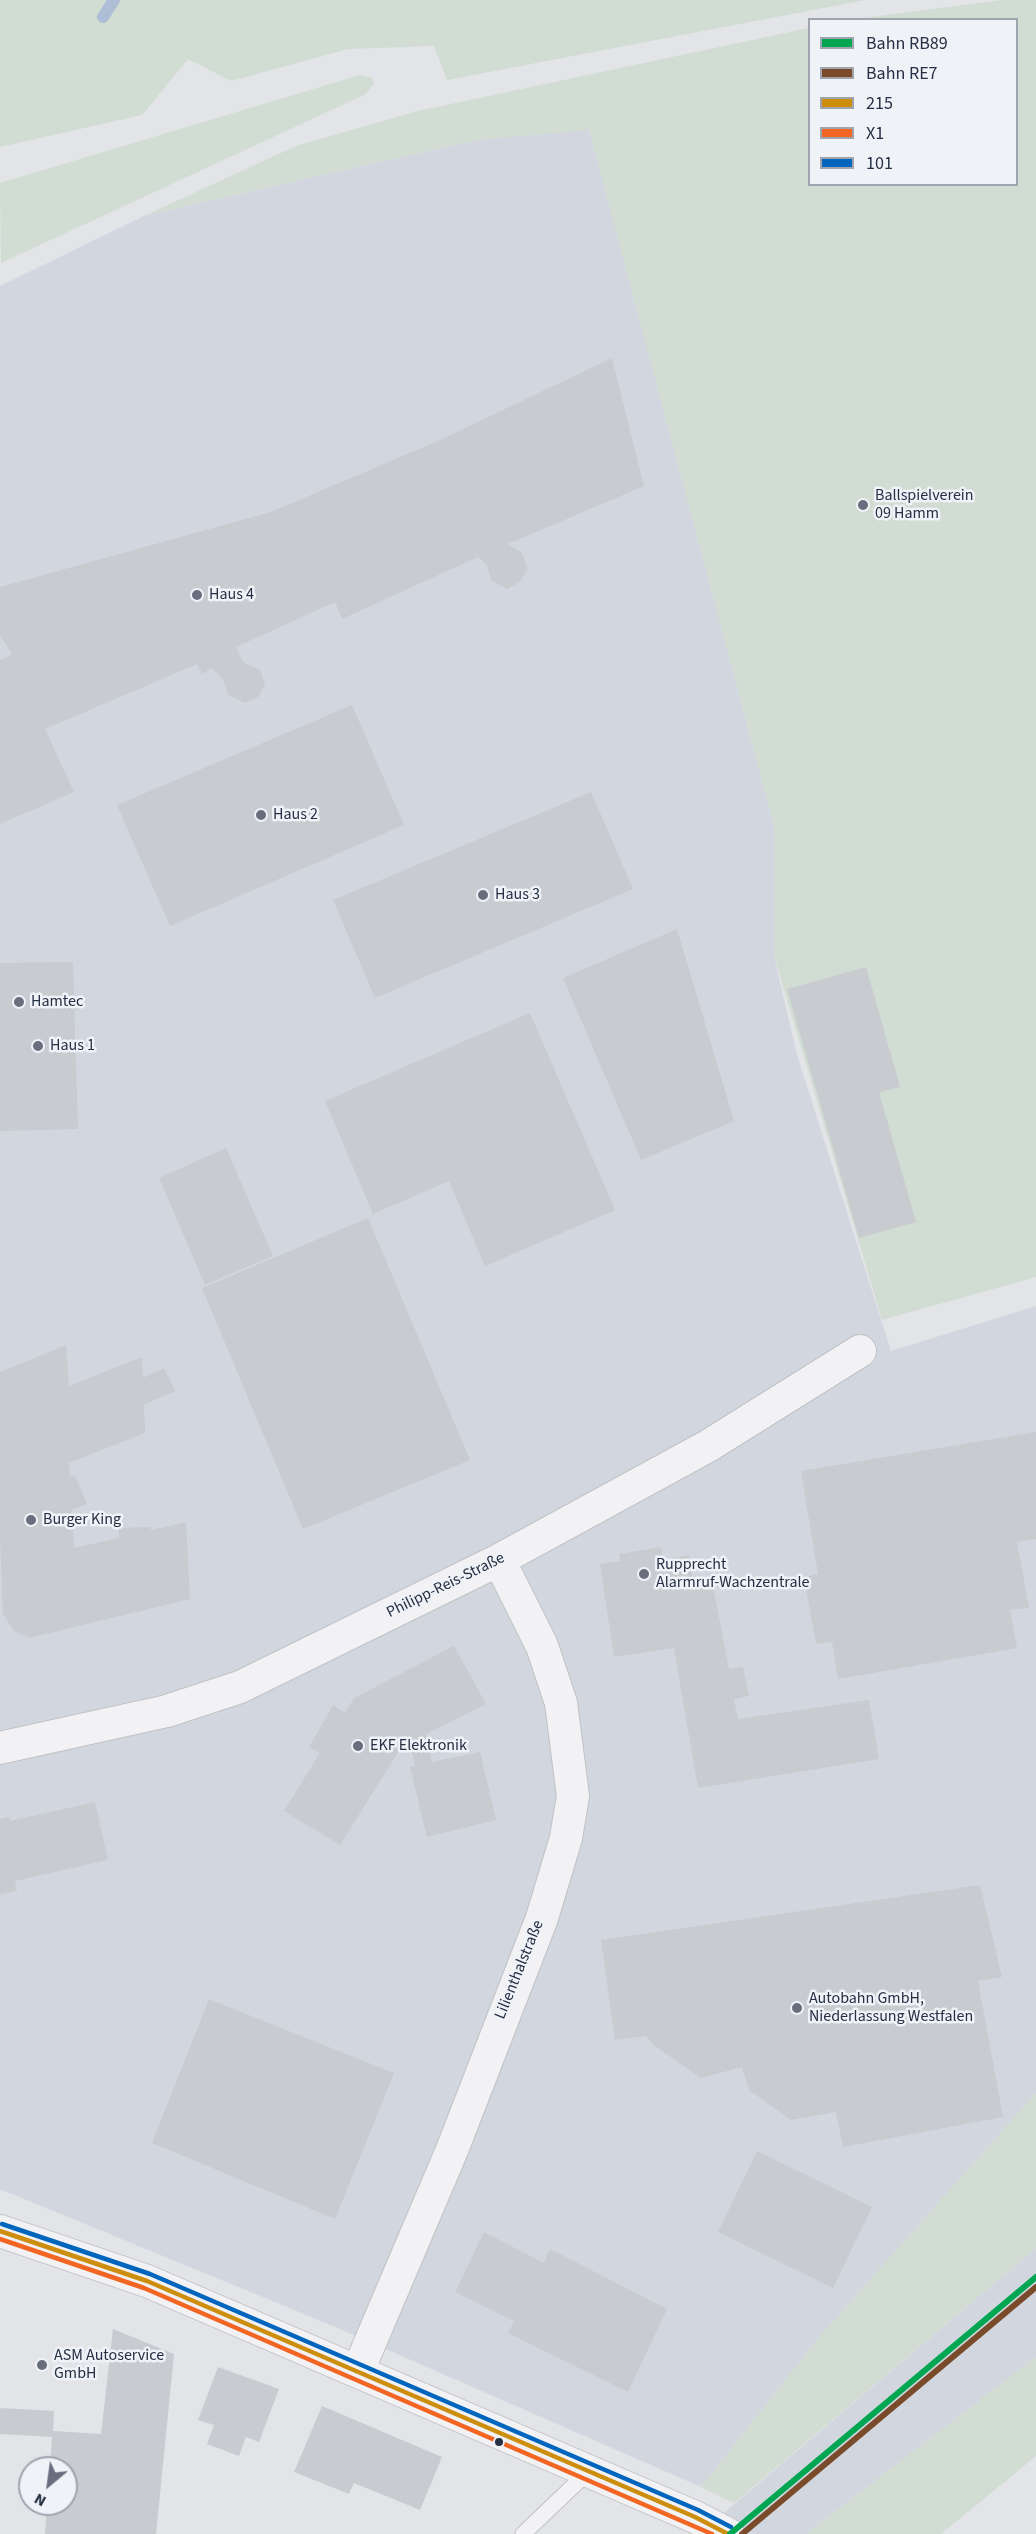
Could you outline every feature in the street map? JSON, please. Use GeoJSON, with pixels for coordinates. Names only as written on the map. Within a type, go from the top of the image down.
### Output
{"type":"FeatureCollection","features":[{"type":"Feature","properties":{"kind":"street","name":"Philipp-Reis-Straße"},"geometry":{"type":"LineString","coordinates":[[0,1748],[167,1711],[240,1687],[499,1560],[708,1446],[861,1350]]}},
{"type":"Feature","properties":{"kind":"street","name":"Lilienthalstraße"},"geometry":{"type":"LineString","coordinates":[[358,2371],[452,2150],[542,1918],[566,1838],[573,1796],[561,1703],[542,1646],[499,1560]]}},
{"type":"Feature","properties":{"kind":"street"},"geometry":{"type":"LineString","coordinates":[[0,2230],[147,2281],[695,2517],[728,2534]]}},
{"type":"Feature","properties":{"kind":"lane"},"geometry":{"type":"LineString","coordinates":[[523,2534],[589,2471]]}},
{"type":"Feature","properties":{"kind":"shaded area"},"geometry":{"type":"Polygon","coordinates":[[[0,0],[865,0],[447,80],[434,46],[348,49],[231,81],[188,59],[142,115],[0,147],[0,0]]]}},
{"type":"Feature","properties":{"kind":"shaded area","name":"Ballspielverein 09 Hamm"},"geometry":{"type":"Polygon","coordinates":[[[1001,0],[1036,0],[1036,1277],[882,1320],[774,956],[774,826],[589,130],[476,140],[146,215],[296,146],[418,111],[808,28],[808,186],[1018,186],[1018,18],[865,18],[1001,0]]]}},
{"type":"Feature","properties":{"kind":"shaded area"},"geometry":{"type":"Polygon","coordinates":[[[360,75],[371,77],[374,83],[366,94],[1,263],[0,183],[360,75]]]}},
{"type":"Feature","properties":{"kind":"shaded area"},"geometry":{"type":"Polygon","coordinates":[[[589,129],[774,826],[774,956],[797,1055],[891,1351],[1036,1306],[1036,2093],[821,2335],[701,2487],[333,2326],[0,2189],[0,286],[146,215],[476,140],[589,129]]]}},
{"type":"Feature","properties":{"kind":"shaded area"},"geometry":{"type":"Polygon","coordinates":[[[1036,2093],[1036,2248],[734,2503],[701,2487],[821,2335],[1036,2093]]]}},
{"type":"Feature","properties":{"kind":"shaded area"},"geometry":{"type":"Polygon","coordinates":[[[1036,2248],[1036,2357],[806,2534],[699,2534],[1036,2248]]]}},
{"type":"Feature","properties":{"kind":"shaded area"},"geometry":{"type":"Polygon","coordinates":[[[1036,2357],[1036,2456],[941,2534],[806,2534],[1036,2357]]]}},
{"type":"Feature","properties":{"kind":"building","name":"Haus 4"},"geometry":{"type":"Polygon","coordinates":[[[612,358],[644,486],[508,544],[522,553],[528,569],[520,582],[507,589],[491,580],[487,565],[478,557],[342,619],[335,602],[236,647],[243,662],[260,670],[265,684],[258,697],[245,703],[228,695],[223,679],[212,668],[202,674],[197,664],[45,729],[74,792],[0,824],[0,660],[12,654],[0,635],[0,587],[271,512],[440,440],[612,358]]]}},
{"type":"Feature","properties":{"kind":"building","name":"Haus 2"},"geometry":{"type":"Polygon","coordinates":[[[352,705],[404,825],[170,926],[117,805],[352,705]]]}},
{"type":"Feature","properties":{"kind":"building","name":"Haus 3"},"geometry":{"type":"Polygon","coordinates":[[[591,792],[633,889],[375,998],[333,900],[591,792]]]}},
{"type":"Feature","properties":{"kind":"building"},"geometry":{"type":"Polygon","coordinates":[[[677,929],[734,1121],[641,1160],[563,978],[677,929]]]}},
{"type":"Feature","properties":{"kind":"building","name":"Haus 1"},"geometry":{"type":"Polygon","coordinates":[[[73,962],[78,1129],[0,1131],[0,963],[73,962]]]}},
{"type":"Feature","properties":{"kind":"building"},"geometry":{"type":"Polygon","coordinates":[[[866,967],[900,1087],[879,1092],[916,1222],[859,1238],[787,989],[866,967]]]}},
{"type":"Feature","properties":{"kind":"building"},"geometry":{"type":"Polygon","coordinates":[[[530,1013],[615,1210],[485,1266],[449,1181],[373,1214],[325,1101],[530,1013]]]}},
{"type":"Feature","properties":{"kind":"building"},"geometry":{"type":"Polygon","coordinates":[[[226,1148],[273,1256],[205,1285],[159,1178],[226,1148]]]}},
{"type":"Feature","properties":{"kind":"building"},"geometry":{"type":"Polygon","coordinates":[[[368,1218],[470,1460],[303,1529],[202,1288],[368,1218]]]}},
{"type":"Feature","properties":{"kind":"building"},"geometry":{"type":"Polygon","coordinates":[[[66,1345],[69,1386],[142,1357],[143,1378],[164,1368],[175,1391],[144,1405],[145,1433],[69,1463],[70,1476],[75,1476],[87,1504],[72,1510],[74,1548],[119,1538],[119,1528],[150,1527],[151,1530],[186,1522],[190,1599],[29,1638],[14,1631],[3,1614],[0,1539],[0,1372],[66,1345]]]}},
{"type":"Feature","properties":{"kind":"building"},"geometry":{"type":"Polygon","coordinates":[[[1036,1432],[1036,1539],[1017,1542],[1029,1608],[1010,1610],[1017,1648],[838,1679],[832,1642],[816,1644],[804,1577],[818,1574],[801,1471],[1036,1432]]]}},
{"type":"Feature","properties":{"kind":"building"},"geometry":{"type":"Polygon","coordinates":[[[661,1547],[663,1560],[689,1555],[694,1588],[713,1586],[729,1669],[743,1667],[749,1696],[734,1699],[738,1719],[869,1700],[879,1759],[698,1788],[674,1648],[614,1657],[600,1564],[620,1561],[619,1554],[661,1547]]]}},
{"type":"Feature","properties":{"kind":"building","name":"EKF Elektronik"},"geometry":{"type":"Polygon","coordinates":[[[454,1646],[486,1704],[426,1734],[432,1762],[480,1752],[496,1820],[427,1837],[410,1767],[415,1766],[410,1744],[400,1749],[340,1845],[284,1811],[320,1753],[309,1747],[333,1705],[345,1713],[354,1698],[454,1646]]]}},
{"type":"Feature","properties":{"kind":"building"},"geometry":{"type":"Polygon","coordinates":[[[95,1802],[108,1860],[15,1881],[17,1891],[0,1894],[0,1819],[9,1817],[10,1821],[95,1802]]]}},
{"type":"Feature","properties":{"kind":"building","name":"Autobahn GmbH, Niederlassung Westfalen"},"geometry":{"type":"Polygon","coordinates":[[[980,1885],[1002,1977],[978,1981],[1003,2117],[843,2147],[836,2112],[791,2120],[749,2090],[742,2067],[701,2078],[655,2046],[646,2036],[615,2040],[601,1940],[980,1885]]]}},
{"type":"Feature","properties":{"kind":"building"},"geometry":{"type":"Polygon","coordinates":[[[209,1999],[394,2073],[335,2219],[152,2143],[209,1999]]]}},
{"type":"Feature","properties":{"kind":"building"},"geometry":{"type":"Polygon","coordinates":[[[757,2151],[872,2207],[833,2288],[718,2232],[757,2151]]]}},
{"type":"Feature","properties":{"kind":"building"},"geometry":{"type":"Polygon","coordinates":[[[484,2232],[544,2263],[550,2249],[667,2309],[628,2392],[508,2333],[514,2321],[455,2292],[484,2232]]]}},
{"type":"Feature","properties":{"kind":"building"},"geometry":{"type":"Polygon","coordinates":[[[113,2329],[174,2354],[156,2534],[45,2534],[46,2516],[78,2516],[78,2456],[51,2456],[52,2437],[0,2434],[0,2408],[54,2411],[53,2431],[101,2434],[113,2329]]]}},
{"type":"Feature","properties":{"kind":"building"},"geometry":{"type":"Polygon","coordinates":[[[218,2367],[279,2389],[259,2442],[246,2437],[239,2456],[207,2444],[214,2425],[198,2420],[218,2367]]]}},
{"type":"Feature","properties":{"kind":"building"},"geometry":{"type":"Polygon","coordinates":[[[322,2406],[442,2457],[420,2510],[354,2483],[349,2494],[294,2472],[322,2406]]]}},
{"type":"Feature","properties":{"kind":"waterway"},"geometry":{"type":"LineString","coordinates":[[103,17],[114,0]]}},
{"type":"Feature","properties":{"kind":"rail line","name":"RB89"},"geometry":{"type":"LineString","coordinates":[[730,2534],[1036,2277]]}},
{"type":"Feature","properties":{"kind":"rail line","name":"RE7"},"geometry":{"type":"LineString","coordinates":[[742,2534],[1036,2287]]}},
{"type":"Feature","properties":{"kind":"transit line","name":"101"},"geometry":{"type":"LineString","coordinates":[[2,2224],[150,2274],[698,2510],[731,2527]]}},
{"type":"Feature","properties":{"kind":"transit line","name":"215"},"geometry":{"type":"LineString","coordinates":[[0,2231],[147,2281],[695,2517],[728,2534]]}},
{"type":"Feature","properties":{"kind":"transit line","name":"X1"},"geometry":{"type":"LineString","coordinates":[[0,2239],[144,2288],[712,2534]]}},
{"type":"Feature","properties":{"kind":"place","name":"Ballspielverein 09 Hamm"},"geometry":{"type":"Point","coordinates":[863,505]}},
{"type":"Feature","properties":{"kind":"place","name":"Haus 4"},"geometry":{"type":"Point","coordinates":[197,595]}},
{"type":"Feature","properties":{"kind":"place","name":"Haus 2"},"geometry":{"type":"Point","coordinates":[261,815]}},
{"type":"Feature","properties":{"kind":"place","name":"Haus 3"},"geometry":{"type":"Point","coordinates":[483,895]}},
{"type":"Feature","properties":{"kind":"place","name":"Hamtec"},"geometry":{"type":"Point","coordinates":[19,1002]}},
{"type":"Feature","properties":{"kind":"place","name":"Haus 1"},"geometry":{"type":"Point","coordinates":[38,1046]}},
{"type":"Feature","properties":{"kind":"place","name":"Burger King"},"geometry":{"type":"Point","coordinates":[31,1520]}},
{"type":"Feature","properties":{"kind":"place","name":"Rupprecht Alarmruf-Wachzentrale"},"geometry":{"type":"Point","coordinates":[644,1574]}},
{"type":"Feature","properties":{"kind":"place","name":"EKF Elektronik"},"geometry":{"type":"Point","coordinates":[358,1746]}},
{"type":"Feature","properties":{"kind":"place","name":"Autobahn GmbH, Niederlassung Westfalen"},"geometry":{"type":"Point","coordinates":[797,2008]}},
{"type":"Feature","properties":{"kind":"place","name":"ASM Autoservice GmbH"},"geometry":{"type":"Point","coordinates":[42,2365]}}]}
